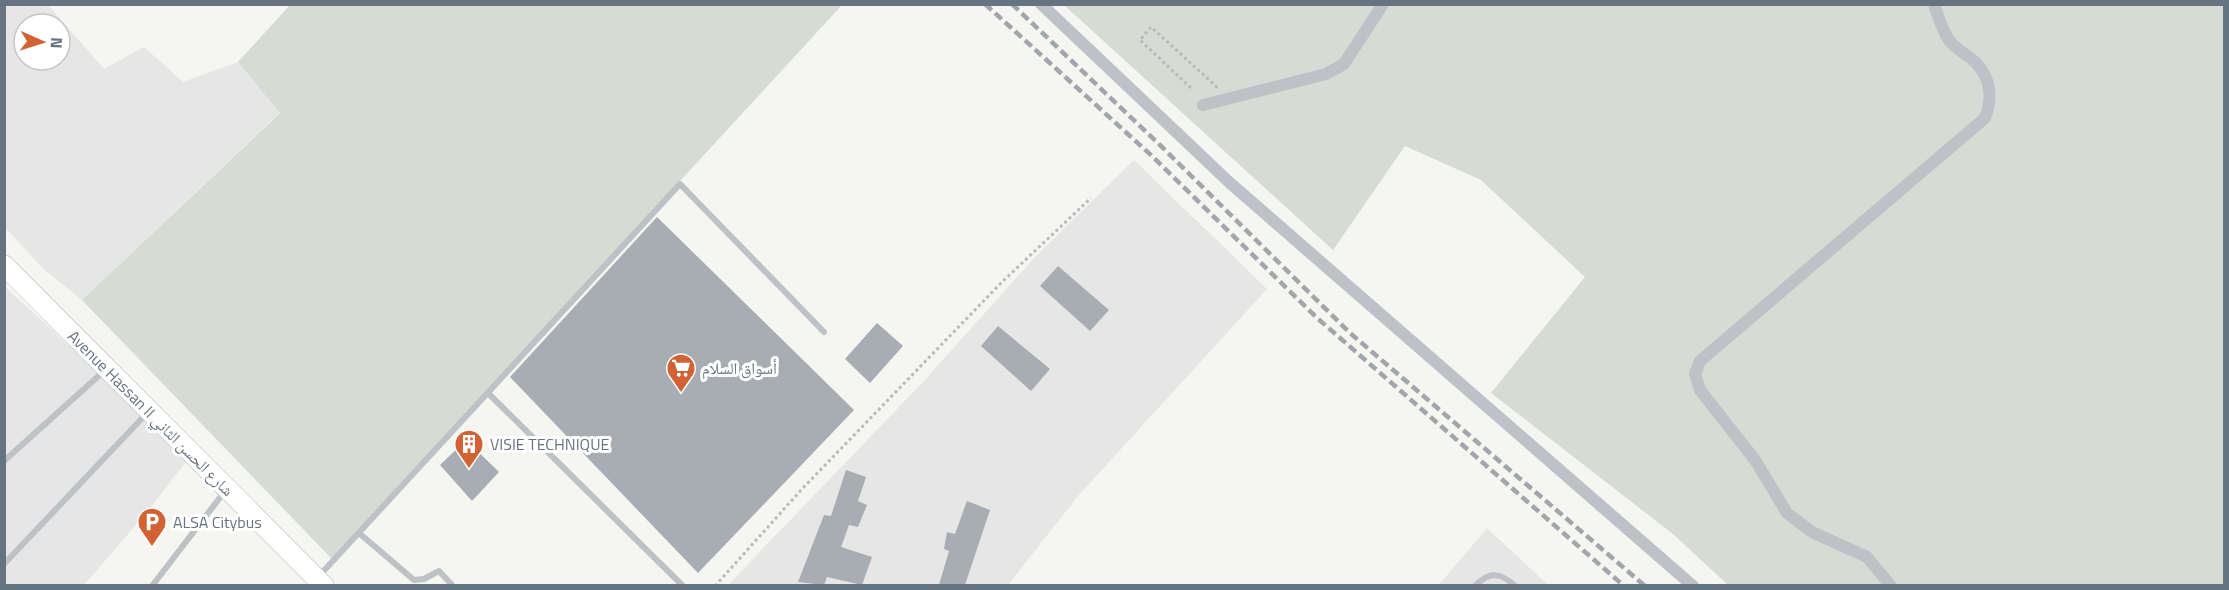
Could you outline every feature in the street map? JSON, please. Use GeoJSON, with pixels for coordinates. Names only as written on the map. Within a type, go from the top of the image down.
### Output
{"type":"FeatureCollection","features":[{"type":"Feature","properties":{"kind":"main road","name":"Avenue Hassan II شارع الحسن الثاني"},"geometry":{"type":"LineString","coordinates":[[4,265],[320,582]]}},
{"type":"Feature","properties":{"kind":"street"},"geometry":{"type":"LineString","coordinates":[[1041,4],[1230,183],[1693,585]]}},
{"type":"Feature","properties":{"kind":"street"},"geometry":{"type":"LineString","coordinates":[[1203,105],[1326,74],[1338,68],[1383,4]]}},
{"type":"Feature","properties":{"kind":"street"},"geometry":{"type":"LineString","coordinates":[[1891,585],[1867,556],[1812,532],[1787,513],[1755,460],[1700,390],[1695,374],[1700,361],[1985,118],[1991,101],[1989,84],[1977,64],[1961,54],[1948,39],[1934,4]]}},
{"type":"Feature","properties":{"kind":"lane"},"geometry":{"type":"LineString","coordinates":[[320,582],[359,533],[680,184],[824,332]]}},
{"type":"Feature","properties":{"kind":"lane"},"geometry":{"type":"LineString","coordinates":[[4,461],[106,369]]}},
{"type":"Feature","properties":{"kind":"lane"},"geometry":{"type":"LineString","coordinates":[[488,393],[683,585]]}},
{"type":"Feature","properties":{"kind":"lane"},"geometry":{"type":"LineString","coordinates":[[4,564],[149,411]]}},
{"type":"Feature","properties":{"kind":"lane"},"geometry":{"type":"LineString","coordinates":[[152,585],[226,490]]}},
{"type":"Feature","properties":{"kind":"lane"},"geometry":{"type":"LineString","coordinates":[[359,533],[414,580],[424,579],[439,571],[453,585]]}},
{"type":"Feature","properties":{"kind":"lane"},"geometry":{"type":"LineString","coordinates":[[1475,585],[1487,575],[1494,574],[1506,578],[1515,585]]}},
{"type":"Feature","properties":{"kind":"path"},"geometry":{"type":"LineString","coordinates":[[1191,88],[1140,40],[1151,27],[1230,99]]}},
{"type":"Feature","properties":{"kind":"path"},"geometry":{"type":"LineString","coordinates":[[715,585],[802,489],[1050,234],[1091,198]]}},
{"type":"Feature","properties":{"kind":"shaded area"},"geometry":{"type":"Polygon","coordinates":[[[5,5],[48,5],[54,12],[12,12],[12,72],[72,72],[72,32],[104,69],[144,47],[183,82],[238,62],[280,112],[82,300],[46,271],[5,228],[5,5]]]}},
{"type":"Feature","properties":{"kind":"shaded area"},"geometry":{"type":"Polygon","coordinates":[[[290,5],[842,5],[332,559],[82,300],[280,113],[238,62],[290,5]]]}},
{"type":"Feature","properties":{"kind":"shaded area"},"geometry":{"type":"Polygon","coordinates":[[[1064,5],[2224,5],[2224,585],[1728,585],[1673,534],[1491,393],[1585,277],[1481,180],[1405,146],[1333,250],[1064,5]]]}},
{"type":"Feature","properties":{"kind":"shaded area"},"geometry":{"type":"Polygon","coordinates":[[[1134,160],[1267,289],[1078,496],[1008,585],[727,586],[922,383],[1035,257],[1134,160]]]}},
{"type":"Feature","properties":{"kind":"shaded area"},"geometry":{"type":"Polygon","coordinates":[[[4,286],[129,400],[187,460],[148,511],[84,585],[5,585],[4,286]]]}},
{"type":"Feature","properties":{"kind":"shaded area"},"geometry":{"type":"Polygon","coordinates":[[[1487,528],[1548,585],[1438,586],[1487,528]]]}},
{"type":"Feature","properties":{"kind":"building","name":"أسواق السلام"},"geometry":{"type":"Polygon","coordinates":[[[657,217],[854,410],[698,573],[510,377],[657,217]]]}},
{"type":"Feature","properties":{"kind":"building"},"geometry":{"type":"Polygon","coordinates":[[[1058,266],[1109,310],[1090,331],[1040,286],[1058,266]]]}},
{"type":"Feature","properties":{"kind":"building"},"geometry":{"type":"Polygon","coordinates":[[[877,323],[903,346],[870,383],[845,359],[877,323]]]}},
{"type":"Feature","properties":{"kind":"building"},"geometry":{"type":"Polygon","coordinates":[[[998,326],[1050,369],[1031,391],[981,346],[998,326]]]}},
{"type":"Feature","properties":{"kind":"building","name":"VISIE TECHNIQUE"},"geometry":{"type":"Polygon","coordinates":[[[466,440],[499,472],[472,501],[440,465],[466,440]]]}},
{"type":"Feature","properties":{"kind":"building"},"geometry":{"type":"Polygon","coordinates":[[[846,470],[866,477],[858,501],[867,505],[858,527],[849,525],[841,547],[872,557],[862,585],[827,577],[824,585],[798,582],[824,515],[831,516],[846,470]]]}},
{"type":"Feature","properties":{"kind":"building"},"geometry":{"type":"Polygon","coordinates":[[[967,501],[990,510],[965,585],[939,585],[949,551],[944,549],[947,532],[955,534],[967,501]]]}},
{"type":"Feature","properties":{"kind":"railway"},"geometry":{"type":"LineString","coordinates":[[985,4],[1152,156],[1316,317],[1624,586]]}},
{"type":"Feature","properties":{"kind":"railway"},"geometry":{"type":"LineString","coordinates":[[1012,4],[1162,147],[1350,333],[1645,586]]}},
{"type":"Feature","properties":{"kind":"place","name":"أسواق السلام"},"geometry":{"type":"Point","coordinates":[681,394]}},
{"type":"Feature","properties":{"kind":"place","name":"VISIE TECHNIQUE"},"geometry":{"type":"Point","coordinates":[469,470]}},
{"type":"Feature","properties":{"kind":"place","name":"ALSA Citybus"},"geometry":{"type":"Point","coordinates":[152,548]}}]}
